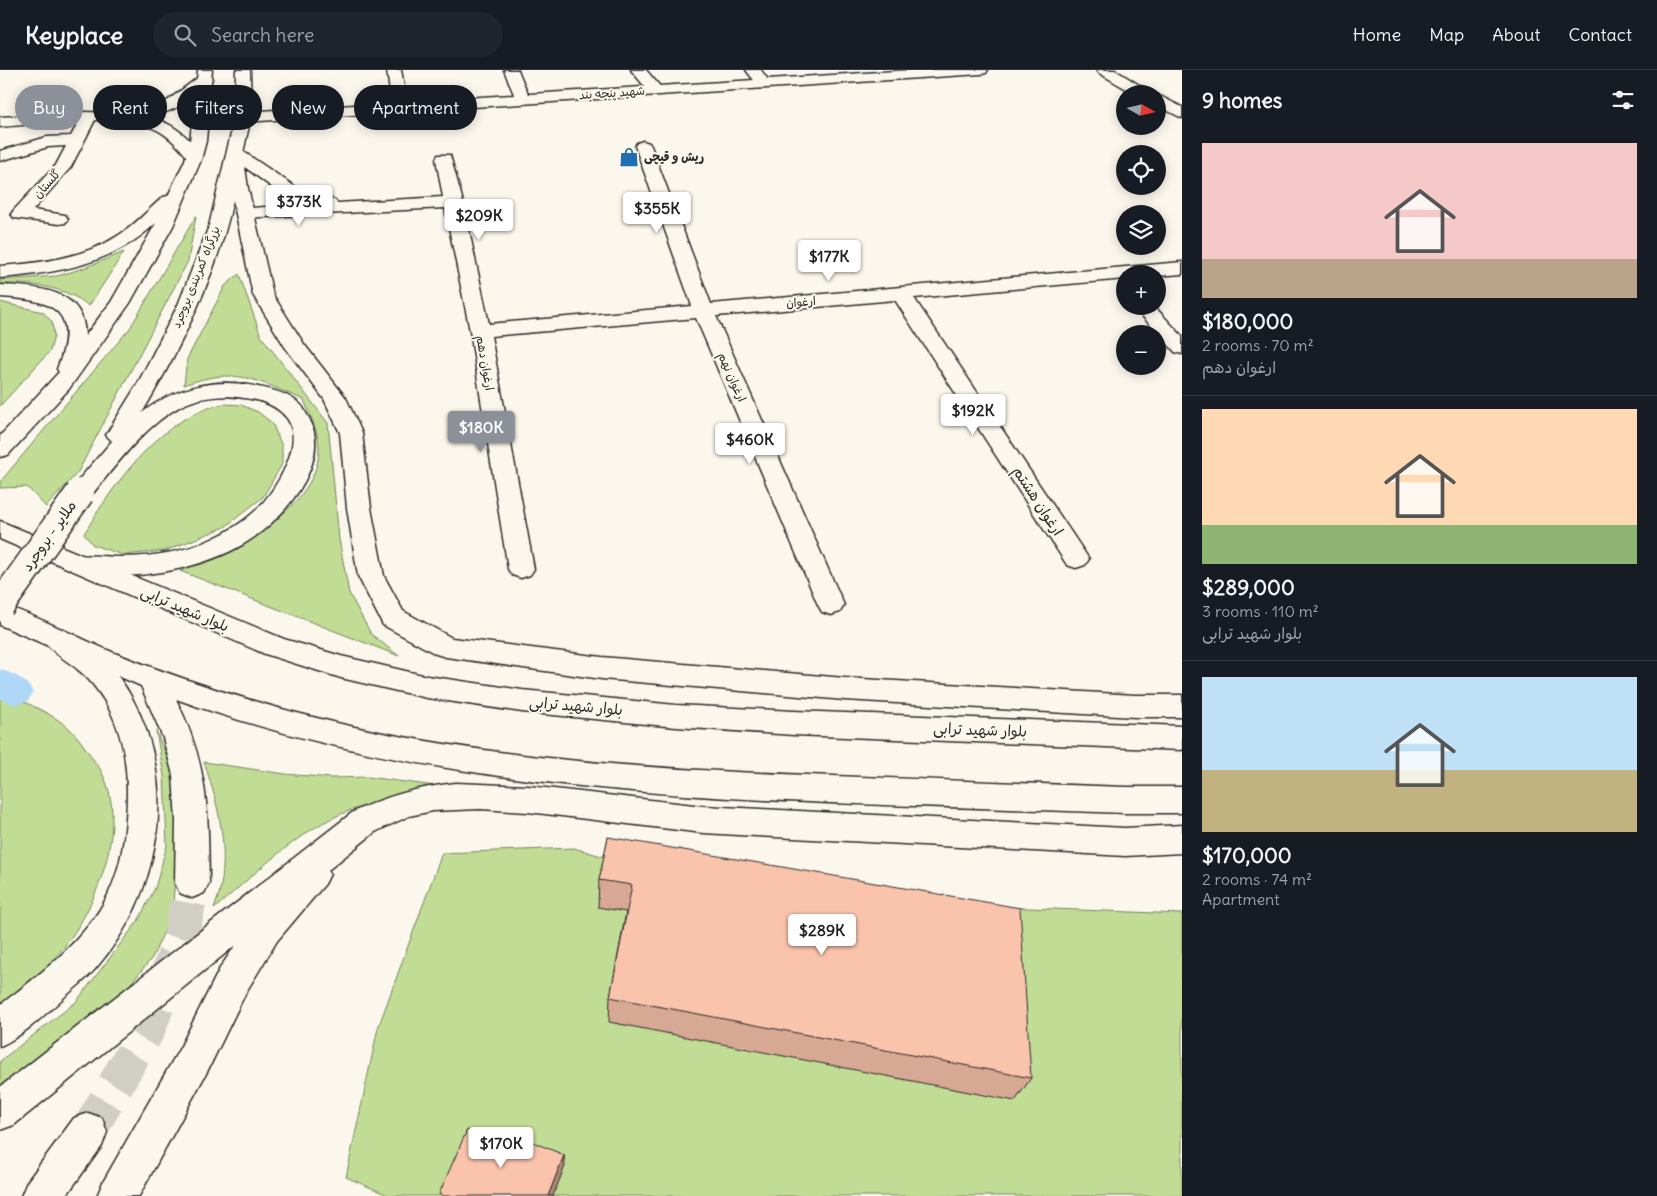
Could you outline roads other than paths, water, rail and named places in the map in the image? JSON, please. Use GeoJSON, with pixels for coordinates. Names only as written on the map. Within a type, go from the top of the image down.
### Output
{"type":"FeatureCollection","features":[{"type":"Feature","properties":{"kind":"main road","name":"بزرگراه کمربندی بروجرد"},"geometry":{"type":"LineString","coordinates":[[243,70],[243,85]]}},
{"type":"Feature","properties":{"kind":"main road"},"geometry":{"type":"LineString","coordinates":[[394,70],[396,85]]}},
{"type":"Feature","properties":{"kind":"main road"},"geometry":{"type":"LineString","coordinates":[[511,70],[522,99]]}},
{"type":"Feature","properties":{"kind":"main road"},"geometry":{"type":"LineString","coordinates":[[638,70],[656,91]]}},
{"type":"Feature","properties":{"kind":"main road"},"geometry":{"type":"LineString","coordinates":[[753,70],[764,84]]}},
{"type":"Feature","properties":{"kind":"main road","name":"شهید پنجه بند"},"geometry":{"type":"LineString","coordinates":[[477,102],[764,84],[872,73],[981,70]]}},
{"type":"Feature","properties":{"kind":"main road"},"geometry":{"type":"LineString","coordinates":[[1104,70],[1130,85]]}},
{"type":"Feature","properties":{"kind":"main road"},"geometry":{"type":"LineString","coordinates":[[167,108],[185,98],[205,75]]}},
{"type":"Feature","properties":{"kind":"main road"},"geometry":{"type":"LineString","coordinates":[[0,450],[61,384],[120,303],[164,226],[186,177],[198,141],[205,75]]}},
{"type":"Feature","properties":{"kind":"main road"},"geometry":{"type":"LineString","coordinates":[[1166,104],[1182,113]]}},
{"type":"Feature","properties":{"kind":"main road","name":"شهید پنجه بند"},"geometry":{"type":"LineString","coordinates":[[262,116],[354,110]]}},
{"type":"Feature","properties":{"kind":"main road","name":"گلستان"},"geometry":{"type":"LineString","coordinates":[[59,219],[20,214],[63,167],[88,118]]}},
{"type":"Feature","properties":{"kind":"main road"},"geometry":{"type":"LineString","coordinates":[[0,122],[93,118]]}},
{"type":"Feature","properties":{"kind":"main road"},"geometry":{"type":"LineString","coordinates":[[167,130],[194,154]]}},
{"type":"Feature","properties":{"kind":"main road","name":"بزرگراه کمربندی بروجرد"},"geometry":{"type":"LineString","coordinates":[[81,491],[150,383],[188,305],[218,226],[240,130]]}},
{"type":"Feature","properties":{"kind":"main road"},"geometry":{"type":"LineString","coordinates":[[0,156],[47,142],[77,140]]}},
{"type":"Feature","properties":{"kind":"main road","name":"ارغوان نهم"},"geometry":{"type":"LineString","coordinates":[[643,146],[703,310],[831,605]]}},
{"type":"Feature","properties":{"kind":"main road"},"geometry":{"type":"LineString","coordinates":[[235,154],[273,180],[299,194],[324,204],[351,208]]}},
{"type":"Feature","properties":{"kind":"main road"},"geometry":{"type":"LineString","coordinates":[[235,154],[238,188],[263,296],[295,348],[335,398],[351,433],[359,508],[371,576],[394,618],[446,647],[602,668],[845,689],[1135,706],[1182,706]]}},
{"type":"Feature","properties":{"kind":"main road","name":"ارغوان دهم"},"geometry":{"type":"LineString","coordinates":[[444,158],[480,331],[520,568]]}},
{"type":"Feature","properties":{"kind":"main road"},"geometry":{"type":"LineString","coordinates":[[0,272],[70,262],[116,245],[132,234],[170,200],[186,177]]}},
{"type":"Feature","properties":{"kind":"main road"},"geometry":{"type":"LineString","coordinates":[[245,214],[454,202]]}},
{"type":"Feature","properties":{"kind":"main road","name":"ارغوان"},"geometry":{"type":"LineString","coordinates":[[1166,271],[1182,268]]}},
{"type":"Feature","properties":{"kind":"main road","name":"ارغوان"},"geometry":{"type":"LineString","coordinates":[[480,331],[901,293],[1116,280]]}},
{"type":"Feature","properties":{"kind":"main road"},"geometry":{"type":"LineString","coordinates":[[0,291],[32,294],[49,298],[59,302],[67,309],[74,322],[75,339],[72,359],[61,384]]}},
{"type":"Feature","properties":{"kind":"main road","name":"ارغوان هشتم"},"geometry":{"type":"LineString","coordinates":[[901,293],[1076,560]]}},
{"type":"Feature","properties":{"kind":"main road"},"geometry":{"type":"LineString","coordinates":[[1151,315],[1182,348]]}},
{"type":"Feature","properties":{"kind":"main road"},"geometry":{"type":"LineString","coordinates":[[80,564],[136,566],[171,562],[207,552],[242,534],[266,514],[284,494],[298,473],[304,449],[303,429],[296,412],[281,399],[255,391],[225,389],[186,395],[153,415],[121,445],[81,491]]}},
{"type":"Feature","properties":{"kind":"main road","name":"ملایر - بروجرد"},"geometry":{"type":"LineString","coordinates":[[0,606],[81,491]]}},
{"type":"Feature","properties":{"kind":"main road","name":"بلوار شهید ترابی"},"geometry":{"type":"LineString","coordinates":[[0,529],[275,647],[341,667],[427,687],[522,701],[676,716],[794,723],[1182,738]]}},
{"type":"Feature","properties":{"kind":"main road"},"geometry":{"type":"LineString","coordinates":[[0,614],[60,642],[199,697],[271,719],[335,734],[482,762],[550,771],[714,785],[1124,800],[1182,800]]}},
{"type":"Feature","properties":{"kind":"main road"},"geometry":{"type":"LineString","coordinates":[[0,1028],[45,992],[87,953],[123,899],[140,848],[145,802],[137,747],[130,720],[116,693],[96,668],[60,642]]}},
{"type":"Feature","properties":{"kind":"main road"},"geometry":{"type":"LineString","coordinates":[[151,678],[172,721],[185,761],[192,812],[192,883]]}},
{"type":"Feature","properties":{"kind":"main road"},"geometry":{"type":"LineString","coordinates":[[0,1111],[364,822],[380,812],[395,807],[439,797],[480,795],[722,821],[1125,842],[1182,838]]}},
{"type":"Feature","properties":{"kind":"main road"},"geometry":{"type":"LineString","coordinates":[[118,1196],[194,1059],[233,980],[264,930],[328,858],[364,822]]}},
{"type":"Feature","properties":{"kind":"main road"},"geometry":{"type":"LineString","coordinates":[[42,1196],[88,1132]]}},
{"type":"Feature","properties":{"kind":"waterway"},"geometry":{"type":"LineString","coordinates":[[0,682],[16,692]]}},
{"type":"Feature","properties":{"kind":"tunnel"},"geometry":{"type":"LineString","coordinates":[[88,1132],[148,1028],[180,943],[192,883]]}},
{"type":"Feature","properties":{"kind":"place","name":"ریش و قیچی"},"geometry":{"type":"Point","coordinates":[629,157]}}]}
